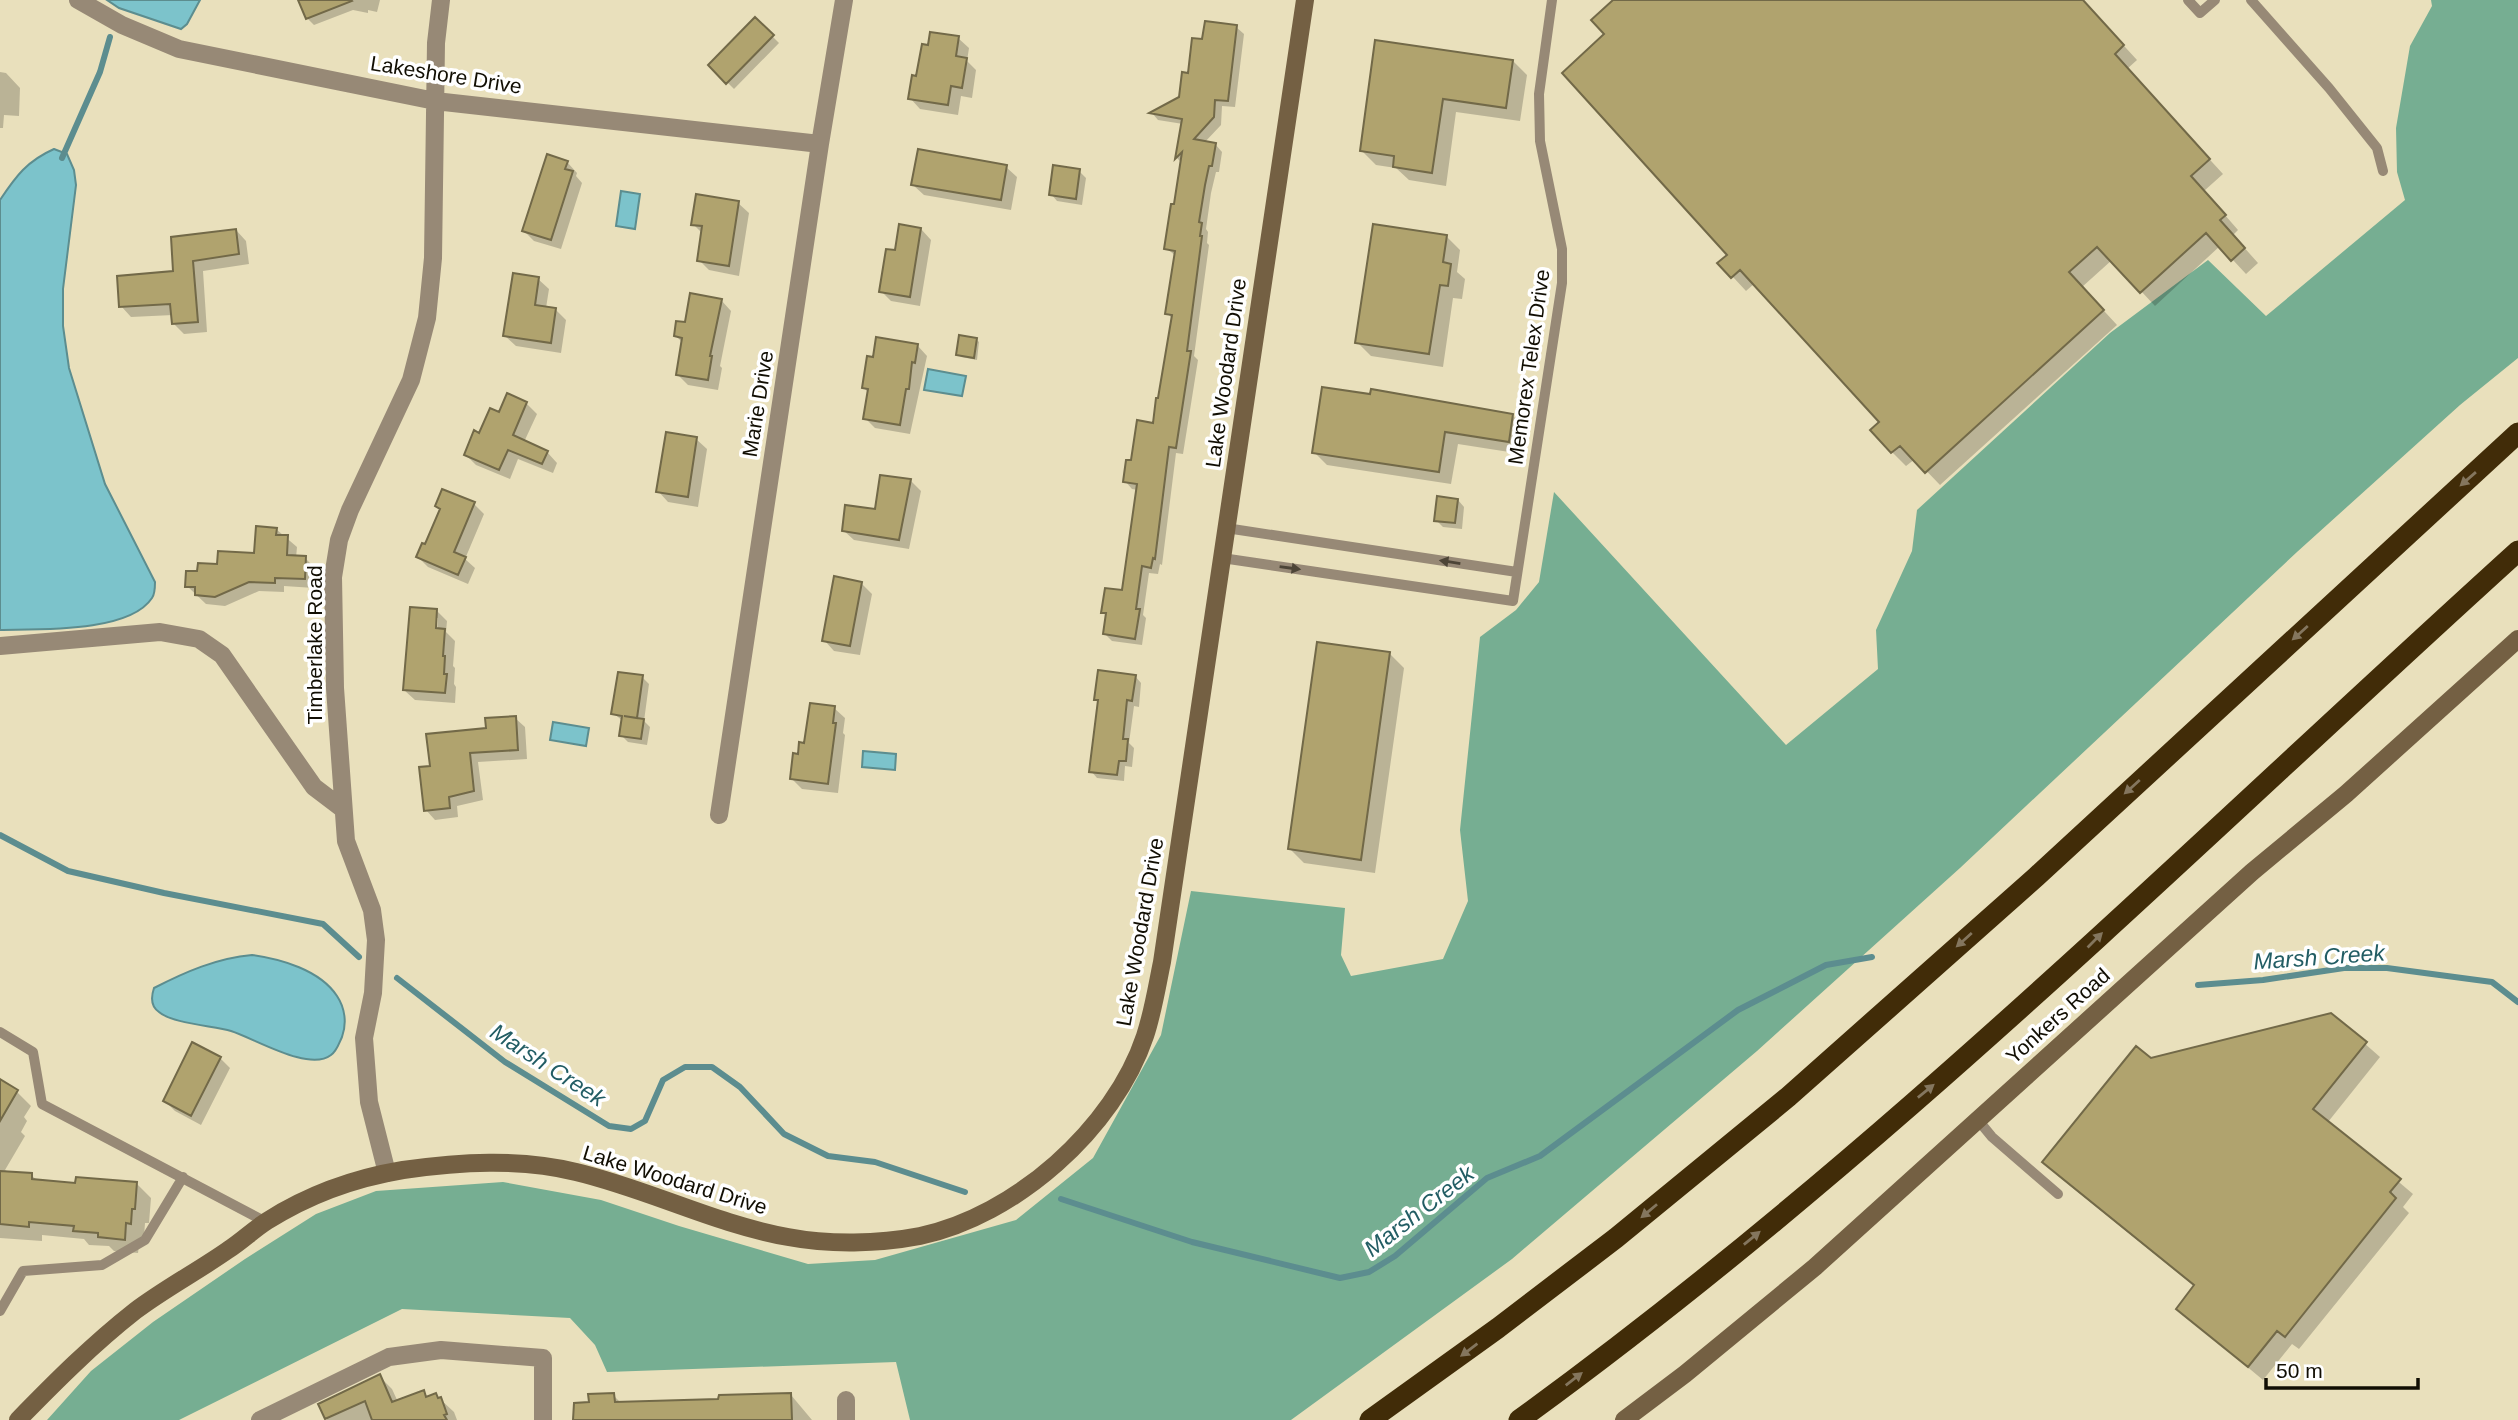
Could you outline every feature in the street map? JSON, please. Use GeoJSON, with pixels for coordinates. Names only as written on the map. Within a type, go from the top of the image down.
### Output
{"type":"FeatureCollection","features":[{"type":"Feature","properties":{"kind":"highway"},"geometry":{"type":"LineString","coordinates":[[1370,1420],[1459,1357],[1616,1238],[1788,1097],[2035,877],[2518,433]]}},
{"type":"Feature","properties":{"kind":"highway"},"geometry":{"type":"LineString","coordinates":[[1519,1420],[1718,1267],[1947,1074],[2518,551]]}},
{"type":"Feature","properties":{"kind":"street","name":"Lakeshore Drive"},"geometry":{"type":"LineString","coordinates":[[78,0],[122,24],[178,49],[435,101],[820,144]]}},
{"type":"Feature","properties":{"kind":"street","name":"Timberlake Road"},"geometry":{"type":"LineString","coordinates":[[387,1173],[369,1102],[365,1038],[373,993],[376,940],[372,910],[346,841],[335,688],[333,577],[340,540],[350,510],[411,380],[427,318],[433,258],[436,43],[441,0]]}},
{"type":"Feature","properties":{"kind":"street","name":"Marie Drive"},"geometry":{"type":"LineString","coordinates":[[719,815],[844,0]]}},
{"type":"Feature","properties":{"kind":"street","name":"Lake Woodard Drive"},"geometry":{"type":"LineString","coordinates":[[18,1420],[54,1382],[136,1311],[266,1222],[324,1191],[387,1173],[463,1164],[543,1165],[578,1172],[777,1235],[815,1241],[854,1242],[919,1236],[970,1219],[1032,1184],[1055,1166],[1095,1125],[1131,1068],[1145,1037],[1162,962],[1305,0]]}},
{"type":"Feature","properties":{"kind":"street"},"geometry":{"type":"LineString","coordinates":[[0,646],[160,632],[199,639],[222,654],[314,787],[343,808]]}},
{"type":"Feature","properties":{"kind":"street","name":"Yonkers Road"},"geometry":{"type":"LineString","coordinates":[[1624,1420],[1685,1374],[1815,1267],[2252,872],[2346,794],[2518,639]]}},
{"type":"Feature","properties":{"kind":"street"},"geometry":{"type":"LineString","coordinates":[[260,1420],[389,1357],[442,1350],[543,1358],[543,1420]]}},
{"type":"Feature","properties":{"kind":"street"},"geometry":{"type":"LineString","coordinates":[[846,1400],[846,1420]]}},
{"type":"Feature","properties":{"kind":"lane","name":"Memorex Telex Drive"},"geometry":{"type":"LineString","coordinates":[[1222,558],[1513,601],[1562,283],[1562,249],[1540,141],[1539,94],[1552,0]]}},
{"type":"Feature","properties":{"kind":"lane"},"geometry":{"type":"LineString","coordinates":[[2188,0],[2200,13],[2215,0]]}},
{"type":"Feature","properties":{"kind":"lane"},"geometry":{"type":"LineString","coordinates":[[2251,0],[2329,88],[2377,148],[2383,171]]}},
{"type":"Feature","properties":{"kind":"lane"},"geometry":{"type":"LineString","coordinates":[[1226,528],[1517,572]]}},
{"type":"Feature","properties":{"kind":"lane"},"geometry":{"type":"LineString","coordinates":[[0,1032],[33,1052],[42,1104],[266,1222]]}},
{"type":"Feature","properties":{"kind":"lane"},"geometry":{"type":"LineString","coordinates":[[1978,1120],[1992,1137],[2058,1194]]}},
{"type":"Feature","properties":{"kind":"lane"},"geometry":{"type":"LineString","coordinates":[[0,1311],[23,1271],[102,1265],[145,1240],[183,1177]]}},
{"type":"Feature","properties":{"kind":"green space"},"geometry":{"type":"Polygon","coordinates":[[[2431,0],[2518,0],[2518,358],[2460,405],[2297,552],[1960,868],[1757,1051],[1512,1259],[1291,1420],[910,1420],[896,1362],[607,1372],[595,1345],[570,1318],[402,1309],[179,1420],[47,1420],[91,1371],[153,1322],[316,1214],[376,1191],[503,1182],[601,1200],[808,1264],[875,1260],[1016,1220],[1093,1158],[1161,1035],[1191,891],[1345,908],[1341,955],[1351,976],[1443,959],[1468,901],[1460,830],[1480,637],[1516,610],[1539,582],[1554,492],[1786,745],[1878,669],[1876,630],[1912,551],[1917,510],[2110,333],[2208,260],[2266,316],[2405,200],[2397,172],[2396,128],[2410,46],[2432,6],[2431,0]]]}},
{"type":"Feature","properties":{"kind":"water"},"geometry":{"type":"Polygon","coordinates":[[[107,0],[200,0],[187,24],[181,29],[119,8],[107,0]]]}},
{"type":"Feature","properties":{"kind":"water"},"geometry":{"type":"Polygon","coordinates":[[[54,149],[67,154],[74,170],[76,185],[63,289],[63,326],[69,368],[105,484],[155,582],[155,590],[152,598],[140,609],[124,618],[82,627],[0,630],[0,200],[23,170],[54,149]]]}},
{"type":"Feature","properties":{"kind":"water"},"geometry":{"type":"Polygon","coordinates":[[[621,191],[640,194],[635,229],[616,226],[621,191]]]}},
{"type":"Feature","properties":{"kind":"water"},"geometry":{"type":"Polygon","coordinates":[[[928,369],[966,376],[962,396],[924,390],[928,369]]]}},
{"type":"Feature","properties":{"kind":"water"},"geometry":{"type":"Polygon","coordinates":[[[553,722],[589,728],[586,746],[550,740],[553,722]]]}},
{"type":"Feature","properties":{"kind":"water"},"geometry":{"type":"Polygon","coordinates":[[[863,751],[896,754],[895,770],[862,767],[863,751]]]}},
{"type":"Feature","properties":{"kind":"water"},"geometry":{"type":"Polygon","coordinates":[[[252,955],[299,967],[330,987],[340,1001],[345,1021],[338,1047],[331,1055],[310,1060],[296,1057],[231,1031],[173,1019],[154,1007],[154,988],[202,967],[226,959],[252,955]]]}},
{"type":"Feature","properties":{"kind":"building"},"geometry":{"type":"Polygon","coordinates":[[[298,0],[351,0],[352,1],[306,19],[298,0]]]}},
{"type":"Feature","properties":{"kind":"building"},"geometry":{"type":"Polygon","coordinates":[[[1613,0],[2083,0],[2124,45],[2115,54],[2210,159],[2191,176],[2226,215],[2220,220],[2245,248],[2231,261],[2206,233],[2140,293],[2097,247],[2069,272],[2104,310],[1925,473],[1900,446],[1891,453],[1870,430],[1879,422],[1740,270],[1731,278],[1717,263],[1727,255],[1562,73],[1604,34],[1591,20],[1613,0]]]}},
{"type":"Feature","properties":{"kind":"building"},"geometry":{"type":"Polygon","coordinates":[[[755,17],[774,35],[726,84],[708,65],[755,17]]]}},
{"type":"Feature","properties":{"kind":"building"},"geometry":{"type":"Polygon","coordinates":[[[1205,21],[1237,25],[1228,101],[1215,100],[1214,117],[1194,139],[1216,143],[1199,222],[1202,223],[1202,236],[1187,351],[1191,351],[1176,448],[1169,447],[1155,559],[1153,558],[1151,568],[1142,566],[1136,609],[1140,609],[1135,639],[1103,634],[1106,613],[1101,613],[1105,588],[1122,590],[1137,484],[1123,482],[1126,460],[1131,460],[1137,420],[1153,423],[1172,315],[1165,314],[1175,251],[1164,249],[1182,152],[1175,159],[1182,119],[1149,113],[1179,97],[1182,72],[1188,73],[1192,38],[1202,39],[1205,21]]]}},
{"type":"Feature","properties":{"kind":"building"},"geometry":{"type":"Polygon","coordinates":[[[930,32],[959,36],[956,56],[967,58],[962,88],[951,86],[948,105],[908,99],[922,44],[928,45],[930,32]]]}},
{"type":"Feature","properties":{"kind":"building"},"geometry":{"type":"Polygon","coordinates":[[[1375,40],[1513,60],[1506,108],[1443,99],[1432,173],[1393,167],[1394,156],[1360,151],[1375,40]]]}},
{"type":"Feature","properties":{"kind":"building"},"geometry":{"type":"Polygon","coordinates":[[[918,149],[1007,165],[1001,200],[911,185],[918,149]]]}},
{"type":"Feature","properties":{"kind":"building"},"geometry":{"type":"Polygon","coordinates":[[[547,154],[568,161],[565,169],[573,171],[551,240],[522,231],[547,154]]]}},
{"type":"Feature","properties":{"kind":"building"},"geometry":{"type":"Polygon","coordinates":[[[1053,165],[1080,169],[1076,199],[1049,195],[1053,165]]]}},
{"type":"Feature","properties":{"kind":"building"},"geometry":{"type":"Polygon","coordinates":[[[696,194],[739,201],[729,266],[697,261],[702,226],[691,225],[696,194]]]}},
{"type":"Feature","properties":{"kind":"building"},"geometry":{"type":"Polygon","coordinates":[[[899,224],[921,228],[910,297],[879,292],[886,249],[895,250],[899,224]]]}},
{"type":"Feature","properties":{"kind":"building"},"geometry":{"type":"Polygon","coordinates":[[[1373,224],[1447,235],[1443,262],[1451,264],[1448,286],[1440,285],[1429,354],[1355,343],[1373,224]]]}},
{"type":"Feature","properties":{"kind":"building"},"geometry":{"type":"Polygon","coordinates":[[[236,229],[239,254],[193,261],[198,322],[172,324],[170,304],[119,307],[117,276],[173,271],[171,237],[236,229]]]}},
{"type":"Feature","properties":{"kind":"building"},"geometry":{"type":"Polygon","coordinates":[[[513,273],[539,277],[535,305],[556,308],[551,343],[503,336],[513,273]]]}},
{"type":"Feature","properties":{"kind":"building"},"geometry":{"type":"Polygon","coordinates":[[[690,293],[722,299],[710,356],[708,380],[676,375],[682,338],[674,336],[676,321],[685,322],[690,293]]]}},
{"type":"Feature","properties":{"kind":"building"},"geometry":{"type":"Polygon","coordinates":[[[959,335],[977,338],[974,358],[956,355],[959,335]]]}},
{"type":"Feature","properties":{"kind":"building"},"geometry":{"type":"Polygon","coordinates":[[[876,337],[918,344],[900,425],[863,419],[868,389],[862,388],[867,356],[873,357],[876,337]]]}},
{"type":"Feature","properties":{"kind":"building"},"geometry":{"type":"Polygon","coordinates":[[[1322,387],[1370,394],[1371,389],[1513,414],[1509,442],[1445,432],[1439,472],[1312,453],[1322,387]]]}},
{"type":"Feature","properties":{"kind":"building"},"geometry":{"type":"Polygon","coordinates":[[[507,393],[527,402],[513,435],[548,451],[542,464],[508,450],[499,470],[464,455],[474,430],[479,433],[490,408],[499,412],[507,393]]]}},
{"type":"Feature","properties":{"kind":"building"},"geometry":{"type":"Polygon","coordinates":[[[666,432],[697,437],[688,497],[656,492],[666,432]]]}},
{"type":"Feature","properties":{"kind":"building"},"geometry":{"type":"Polygon","coordinates":[[[880,475],[911,479],[899,540],[842,531],[845,505],[875,509],[880,475]]]}},
{"type":"Feature","properties":{"kind":"building"},"geometry":{"type":"Polygon","coordinates":[[[442,489],[475,502],[454,552],[466,557],[458,575],[416,557],[422,543],[425,544],[440,509],[435,506],[442,489]]]}},
{"type":"Feature","properties":{"kind":"building"},"geometry":{"type":"Polygon","coordinates":[[[1437,496],[1458,499],[1455,523],[1434,521],[1437,496]]]}},
{"type":"Feature","properties":{"kind":"building"},"geometry":{"type":"Polygon","coordinates":[[[256,526],[277,528],[276,535],[288,535],[287,555],[306,556],[305,579],[275,578],[275,583],[249,582],[215,597],[195,595],[195,587],[185,587],[186,571],[197,571],[198,563],[217,564],[218,551],[254,553],[256,526]]]}},
{"type":"Feature","properties":{"kind":"building"},"geometry":{"type":"Polygon","coordinates":[[[834,576],[862,582],[850,646],[822,641],[834,576]]]}},
{"type":"Feature","properties":{"kind":"building"},"geometry":{"type":"Polygon","coordinates":[[[410,607],[437,609],[436,628],[445,629],[445,693],[403,690],[410,607]]]}},
{"type":"Feature","properties":{"kind":"building"},"geometry":{"type":"Polygon","coordinates":[[[1317,642],[1390,652],[1361,860],[1288,849],[1317,642]]]}},
{"type":"Feature","properties":{"kind":"building"},"geometry":{"type":"Polygon","coordinates":[[[1098,670],[1136,675],[1132,701],[1127,700],[1123,739],[1128,739],[1126,761],[1119,761],[1117,775],[1089,772],[1098,700],[1094,700],[1098,670]]]}},
{"type":"Feature","properties":{"kind":"building"},"geometry":{"type":"Polygon","coordinates":[[[618,672],[643,675],[637,718],[644,719],[641,739],[619,736],[622,716],[611,714],[618,672]]]}},
{"type":"Feature","properties":{"kind":"building"},"geometry":{"type":"Polygon","coordinates":[[[810,703],[835,706],[833,723],[836,723],[828,784],[790,779],[793,753],[798,754],[799,742],[804,743],[810,703]]]}},
{"type":"Feature","properties":{"kind":"building"},"geometry":{"type":"Polygon","coordinates":[[[516,716],[518,750],[470,753],[474,791],[449,797],[450,808],[424,811],[419,767],[430,766],[426,734],[486,728],[485,718],[516,716]]]}},
{"type":"Feature","properties":{"kind":"building"},"geometry":{"type":"Polygon","coordinates":[[[2331,1013],[2367,1042],[2313,1109],[2401,1179],[2390,1192],[2396,1198],[2285,1337],[2277,1331],[2248,1367],[2176,1309],[2194,1285],[2042,1162],[2136,1046],[2151,1058],[2331,1013]]]}},
{"type":"Feature","properties":{"kind":"building"},"geometry":{"type":"Polygon","coordinates":[[[192,1042],[221,1057],[191,1116],[163,1101],[192,1042]]]}},
{"type":"Feature","properties":{"kind":"building"},"geometry":{"type":"Polygon","coordinates":[[[0,1079],[18,1090],[0,1121],[0,1079]]]}},
{"type":"Feature","properties":{"kind":"building"},"geometry":{"type":"Polygon","coordinates":[[[0,1171],[32,1173],[32,1179],[75,1183],[76,1177],[137,1182],[135,1209],[132,1209],[131,1224],[126,1223],[125,1240],[98,1237],[98,1233],[73,1231],[74,1226],[29,1222],[29,1227],[0,1224],[0,1171]]]}},
{"type":"Feature","properties":{"kind":"building"},"geometry":{"type":"Polygon","coordinates":[[[380,1374],[392,1402],[424,1390],[426,1397],[436,1393],[438,1398],[441,1397],[447,1420],[372,1420],[365,1401],[325,1419],[318,1404],[380,1374]]]}},
{"type":"Feature","properties":{"kind":"building"},"geometry":{"type":"Polygon","coordinates":[[[614,1393],[615,1402],[718,1399],[719,1395],[791,1393],[792,1420],[573,1420],[574,1403],[589,1402],[588,1394],[614,1393]]]}},
{"type":"Feature","properties":{"kind":"waterway"},"geometry":{"type":"LineString","coordinates":[[62,158],[100,72],[110,37]]}},
{"type":"Feature","properties":{"kind":"waterway","name":"Marsh Creek"},"geometry":{"type":"LineString","coordinates":[[0,835],[68,871],[323,924],[359,957]]}},
{"type":"Feature","properties":{"kind":"waterway","name":"Marsh Creek"},"geometry":{"type":"LineString","coordinates":[[1061,1199],[1192,1242],[1340,1278],[1369,1272],[1395,1256],[1487,1178],[1540,1156],[1738,1010],[1826,965],[1872,957]]}},
{"type":"Feature","properties":{"kind":"waterway","name":"Marsh Creek"},"geometry":{"type":"LineString","coordinates":[[2198,985],[2263,980],[2344,968],[2387,968],[2492,982],[2518,1002]]}},
{"type":"Feature","properties":{"kind":"waterway","name":"Marsh Creek"},"geometry":{"type":"LineString","coordinates":[[397,978],[505,1062],[609,1126],[631,1129],[645,1121],[663,1080],[685,1067],[712,1067],[740,1087],[784,1134],[828,1156],[875,1162],[965,1192]]}}]}
